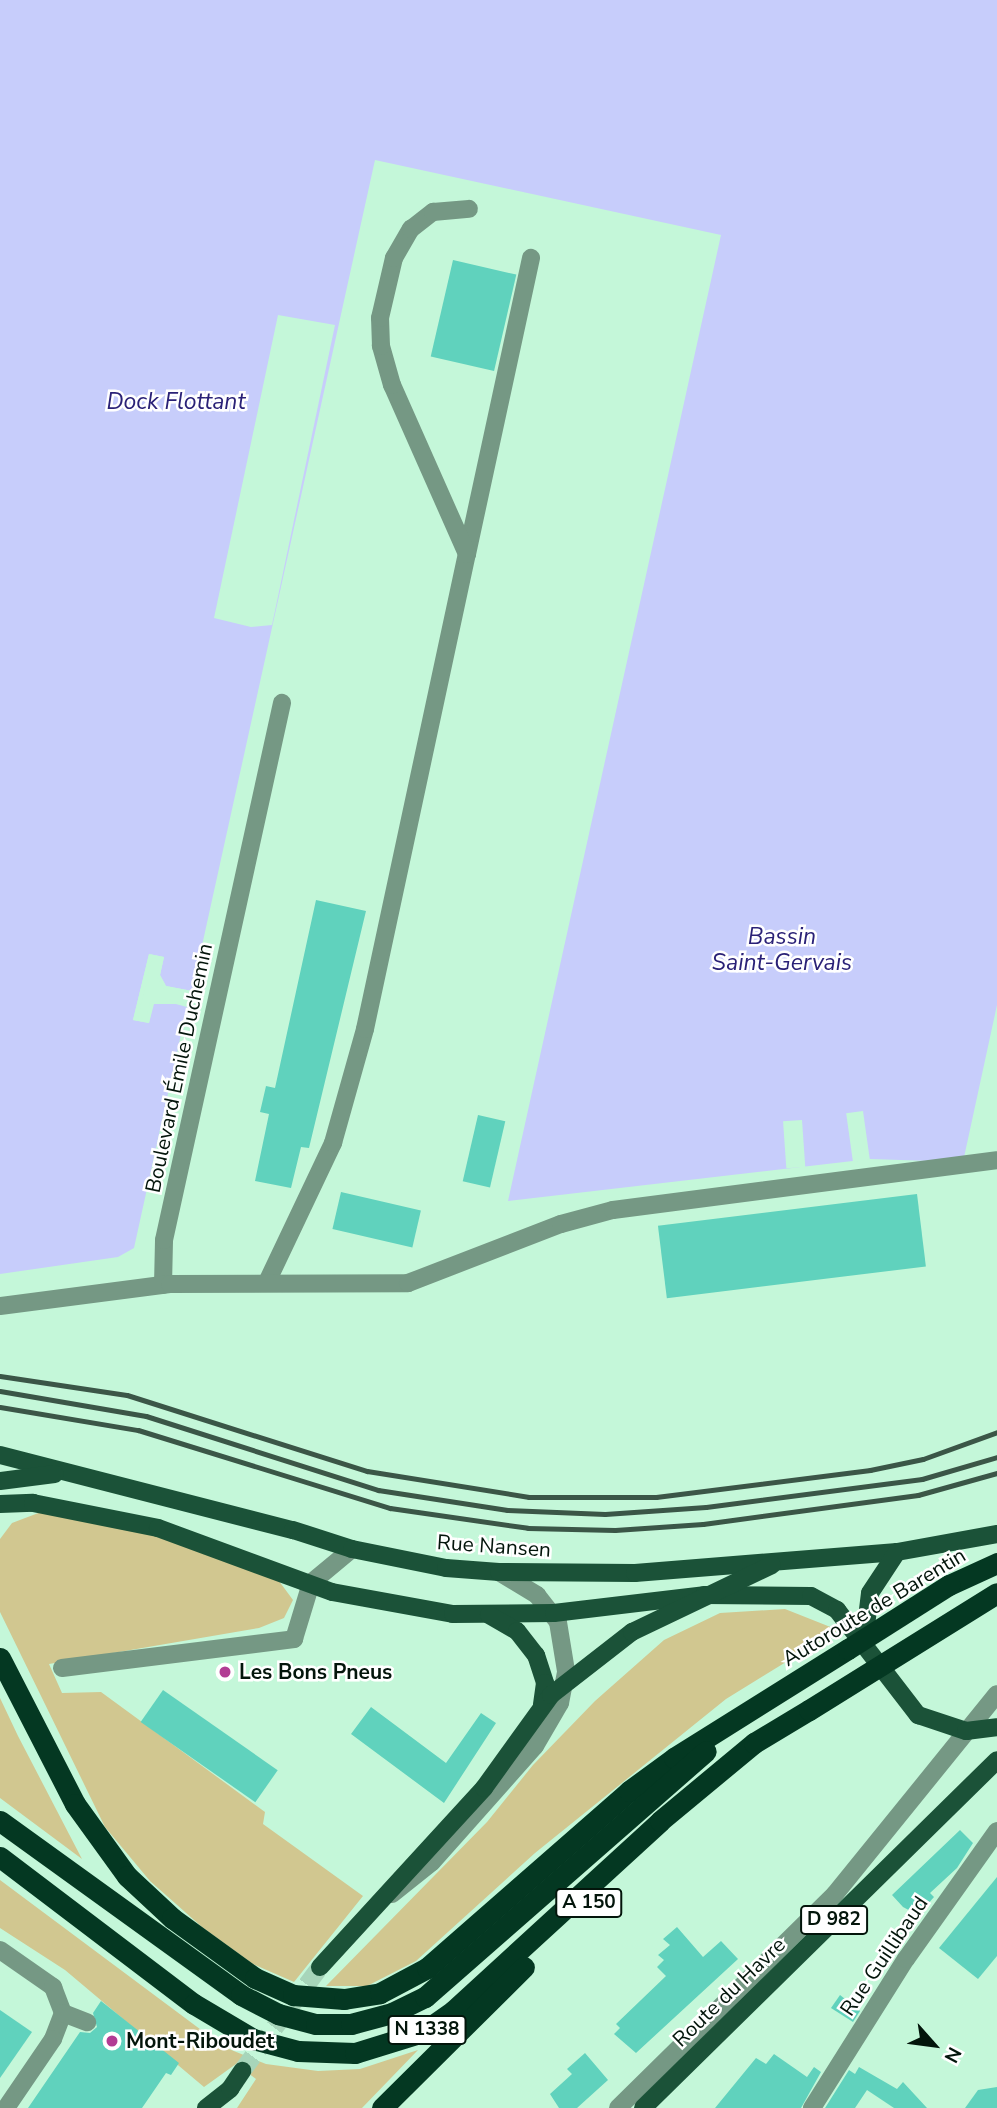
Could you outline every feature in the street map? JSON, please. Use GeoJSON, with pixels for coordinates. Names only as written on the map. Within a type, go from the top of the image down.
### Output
{"type":"FeatureCollection","features":[{"type":"Feature","properties":{"kind":"highway","name":"Autoroute de Barentin"},"geometry":{"type":"LineString","coordinates":[[778,1695],[949,1585],[997,1563]]}},
{"type":"Feature","properties":{"kind":"highway","name":"A 150"},"geometry":{"type":"LineString","coordinates":[[386,2103],[657,1837],[803,1714],[997,1593]]}},
{"type":"Feature","properties":{"kind":"highway"},"geometry":{"type":"LineString","coordinates":[[0,1658],[75,1804],[127,1876],[172,1918],[255,1978],[293,1995],[319,1998],[380,1993],[427,1968],[629,1791],[674,1758],[778,1695]]}},
{"type":"Feature","properties":{"kind":"highway","name":"A 150"},"geometry":{"type":"LineString","coordinates":[[0,1821],[242,1995],[278,2014],[316,2024],[351,2024],[393,2013],[425,1997],[696,1758],[778,1695]]}},
{"type":"Feature","properties":{"kind":"highway","name":"N 1338"},"geometry":{"type":"LineString","coordinates":[[0,1857],[194,2004],[253,2039],[298,2051],[355,2053],[423,2032],[453,2011],[660,1821],[754,1743],[803,1714]]}},
{"type":"Feature","properties":{"kind":"main road","name":"Rue Nansen"},"geometry":{"type":"LineString","coordinates":[[0,1455],[20,1458],[58,1473],[293,1530],[352,1549],[446,1567],[499,1572],[635,1573],[788,1558],[897,1552],[997,1534]]}},
{"type":"Feature","properties":{"kind":"main road"},"geometry":{"type":"LineString","coordinates":[[0,1481],[58,1473]]}},
{"type":"Feature","properties":{"kind":"main road"},"geometry":{"type":"LineString","coordinates":[[4,1507],[96,1514],[158,1528],[311,1583],[399,1608],[489,1615],[554,1613],[704,1595],[811,1596],[837,1610],[856,1645],[918,1715],[966,1731],[997,1727]]}},
{"type":"Feature","properties":{"kind":"main road"},"geometry":{"type":"LineString","coordinates":[[856,1645],[870,1593],[897,1552]]}},
{"type":"Feature","properties":{"kind":"main road"},"geometry":{"type":"LineString","coordinates":[[320,1967],[484,1788],[541,1708],[565,1685],[632,1632],[704,1595],[788,1558]]}},
{"type":"Feature","properties":{"kind":"main road"},"geometry":{"type":"LineString","coordinates":[[489,1615],[517,1631],[536,1655],[545,1682],[541,1708]]}},
{"type":"Feature","properties":{"kind":"main road","name":"Route du Havre"},"geometry":{"type":"LineString","coordinates":[[643,2108],[997,1760]]}},
{"type":"Feature","properties":{"kind":"main road"},"geometry":{"type":"LineString","coordinates":[[206,2108],[230,2089],[242,2071]]}},
{"type":"Feature","properties":{"kind":"street"},"geometry":{"type":"LineString","coordinates":[[467,554],[392,385],[381,346],[380,318],[394,258],[411,229],[433,212],[469,209]]}},
{"type":"Feature","properties":{"kind":"street"},"geometry":{"type":"LineString","coordinates":[[268,1280],[333,1143],[365,1030],[531,258]]}},
{"type":"Feature","properties":{"kind":"street","name":"Boulevard Émile Duchemin"},"geometry":{"type":"LineString","coordinates":[[163,1285],[164,1240],[282,703]]}},
{"type":"Feature","properties":{"kind":"street"},"geometry":{"type":"LineString","coordinates":[[0,1306],[163,1285],[268,1280],[333,1287],[408,1283],[561,1224],[613,1210],[997,1160]]}},
{"type":"Feature","properties":{"kind":"street"},"geometry":{"type":"LineString","coordinates":[[62,1668],[294,1639],[311,1583],[352,1549]]}},
{"type":"Feature","properties":{"kind":"street"},"geometry":{"type":"LineString","coordinates":[[378,1904],[432,1862],[535,1746],[552,1721],[565,1685],[564,1652],[554,1613],[537,1595],[499,1572]]}},
{"type":"Feature","properties":{"kind":"street"},"geometry":{"type":"LineString","coordinates":[[618,2108],[835,1894],[997,1694]]}},
{"type":"Feature","properties":{"kind":"street","name":"Rue Guillibaud"},"geometry":{"type":"LineString","coordinates":[[812,2108],[906,1959],[997,1831]]}},
{"type":"Feature","properties":{"kind":"street"},"geometry":{"type":"LineString","coordinates":[[0,1950],[53,1987],[63,2013],[53,2039],[6,2108]]}},
{"type":"Feature","properties":{"kind":"street"},"geometry":{"type":"LineString","coordinates":[[63,2013],[87,2022]]}},
{"type":"Feature","properties":{"kind":"street"},"geometry":{"type":"LineString","coordinates":[[217,2108],[230,2089]]}},
{"type":"Feature","properties":{"kind":"shaded area"},"geometry":{"type":"Polygon","coordinates":[[[41,1512],[136,1530],[253,1567],[279,1581],[293,1600],[284,1618],[259,1628],[49,1664],[62,1693],[101,1692],[265,1812],[263,1824],[363,1896],[294,1982],[253,1964],[202,1927],[150,1881],[105,1827],[0,1612],[0,1539],[12,1523],[41,1512]]]}},
{"type":"Feature","properties":{"kind":"shaded area"},"geometry":{"type":"Polygon","coordinates":[[[785,1609],[838,1630],[726,1699],[535,1853],[416,1961],[367,1986],[326,1986],[487,1822],[533,1765],[595,1701],[664,1640],[720,1613],[785,1609]]]}},
{"type":"Feature","properties":{"kind":"shaded area"},"geometry":{"type":"Polygon","coordinates":[[[0,1698],[18,1736],[82,1859],[0,1798],[0,1698]]]}},
{"type":"Feature","properties":{"kind":"shaded area"},"geometry":{"type":"Polygon","coordinates":[[[0,1880],[224,2047],[266,2064],[318,2071],[360,2069],[418,2050],[362,2108],[237,2108],[256,2079],[236,2064],[204,2087],[65,1970],[0,1928],[0,1880]]]}},
{"type":"Feature","properties":{"kind":"water","name":"Bassin Saint-Gervais"},"geometry":{"type":"Polygon","coordinates":[[[0,0],[997,0],[997,1005],[963,1162],[870,1159],[508,1201],[721,235],[375,160],[192,991],[166,986],[160,975],[164,957],[149,954],[133,1020],[149,1023],[153,1004],[161,1000],[187,1007],[134,1248],[118,1257],[0,1274],[0,0]]]}},
{"type":"Feature","properties":{"kind":"pier"},"geometry":{"type":"Polygon","coordinates":[[[278,315],[335,325],[272,625],[251,627],[214,618],[278,315]]]}},
{"type":"Feature","properties":{"kind":"pier"},"geometry":{"type":"Polygon","coordinates":[[[149,954],[164,957],[160,975],[166,986],[192,991],[164,989],[156,975],[160,960],[152,958],[138,1017],[146,1019],[150,1002],[161,997],[188,1004],[154,1004],[149,1023],[133,1020],[149,954]]]}},
{"type":"Feature","properties":{"kind":"pier"},"geometry":{"type":"Polygon","coordinates":[[[863,1111],[870,1160],[853,1162],[846,1113],[863,1111]]]}},
{"type":"Feature","properties":{"kind":"pier"},"geometry":{"type":"Polygon","coordinates":[[[802,1120],[805,1167],[786,1168],[783,1121],[802,1120]]]}},
{"type":"Feature","properties":{"kind":"building"},"geometry":{"type":"Polygon","coordinates":[[[453,260],[516,275],[494,371],[431,356],[453,260]]]}},
{"type":"Feature","properties":{"kind":"building"},"geometry":{"type":"Polygon","coordinates":[[[316,900],[366,911],[309,1148],[301,1147],[291,1188],[255,1181],[269,1114],[260,1112],[266,1086],[275,1088],[316,900]]]}},
{"type":"Feature","properties":{"kind":"building"},"geometry":{"type":"Polygon","coordinates":[[[478,1115],[505,1121],[490,1188],[463,1181],[478,1115]]]}},
{"type":"Feature","properties":{"kind":"building"},"geometry":{"type":"Polygon","coordinates":[[[341,1192],[421,1210],[412,1247],[332,1229],[341,1192]]]}},
{"type":"Feature","properties":{"kind":"building"},"geometry":{"type":"Polygon","coordinates":[[[917,1194],[926,1266],[667,1298],[658,1226],[917,1194]]]}},
{"type":"Feature","properties":{"kind":"building"},"geometry":{"type":"Polygon","coordinates":[[[163,1690],[278,1770],[255,1802],[141,1722],[163,1690]]]}},
{"type":"Feature","properties":{"kind":"building"},"geometry":{"type":"Polygon","coordinates":[[[371,1707],[446,1763],[481,1713],[496,1723],[444,1803],[351,1734],[371,1707]]]}},
{"type":"Feature","properties":{"kind":"building"},"geometry":{"type":"Polygon","coordinates":[[[960,1830],[973,1843],[957,1868],[930,1893],[934,1897],[918,1915],[903,1907],[892,1895],[960,1830]]]}},
{"type":"Feature","properties":{"kind":"building"},"geometry":{"type":"Polygon","coordinates":[[[997,1877],[997,1956],[978,1979],[939,1948],[997,1877]]]}},
{"type":"Feature","properties":{"kind":"building"},"geometry":{"type":"Polygon","coordinates":[[[677,1927],[703,1957],[721,1941],[738,1959],[636,2053],[614,2034],[620,2028],[616,2024],[666,1976],[657,1967],[664,1960],[658,1955],[670,1945],[663,1939],[677,1927]]]}},
{"type":"Feature","properties":{"kind":"building"},"geometry":{"type":"Polygon","coordinates":[[[840,1995],[860,2011],[853,2022],[831,2008],[840,1995]]]}},
{"type":"Feature","properties":{"kind":"building","name":"Mont-Riboudet"},"geometry":{"type":"Polygon","coordinates":[[[101,2001],[179,2063],[171,2075],[166,2073],[142,2108],[28,2108],[80,2032],[90,2033],[97,2027],[93,2013],[101,2001]]]}},
{"type":"Feature","properties":{"kind":"building"},"geometry":{"type":"Polygon","coordinates":[[[0,2010],[32,2032],[0,2078],[0,2010]]]}},
{"type":"Feature","properties":{"kind":"building"},"geometry":{"type":"Polygon","coordinates":[[[585,2053],[608,2080],[577,2108],[559,2108],[550,2094],[572,2074],[567,2069],[585,2053]]]}},
{"type":"Feature","properties":{"kind":"building"},"geometry":{"type":"Polygon","coordinates":[[[774,2054],[807,2077],[814,2067],[821,2072],[801,2108],[715,2108],[756,2058],[766,2064],[774,2054]]]}},
{"type":"Feature","properties":{"kind":"building"},"geometry":{"type":"Polygon","coordinates":[[[859,2067],[897,2089],[903,2082],[927,2108],[894,2108],[867,2090],[855,2108],[825,2108],[849,2070],[855,2074],[859,2067]]]}},
{"type":"Feature","properties":{"kind":"building"},"geometry":{"type":"Polygon","coordinates":[[[997,2087],[997,2108],[965,2108],[978,2090],[997,2087]]]}},
{"type":"Feature","properties":{"kind":"tunnel"},"geometry":{"type":"LineString","coordinates":[[242,2071],[320,1967]]}},
{"type":"Feature","properties":{"kind":"railway"},"geometry":{"type":"LineString","coordinates":[[0,1376],[127,1395],[367,1471],[529,1497],[656,1497],[870,1470],[923,1459],[997,1432]]}},
{"type":"Feature","properties":{"kind":"railway"},"geometry":{"type":"LineString","coordinates":[[0,1391],[146,1416],[378,1490],[507,1510],[605,1514],[706,1507],[922,1479],[997,1457]]}},
{"type":"Feature","properties":{"kind":"railway"},"geometry":{"type":"LineString","coordinates":[[0,1407],[138,1430],[390,1508],[528,1528],[615,1530],[703,1524],[918,1495],[997,1473]]}},
{"type":"Feature","properties":{"kind":"place","name":"Les Bons Pneus"},"geometry":{"type":"Point","coordinates":[225,1672]}},
{"type":"Feature","properties":{"kind":"place","name":"Mont-Riboudet"},"geometry":{"type":"Point","coordinates":[112,2041]}},
{"type":"Feature","properties":{"kind":"water label","name":"Dock Flottant"},"geometry":{"type":"Point","coordinates":[176,402]}}]}
